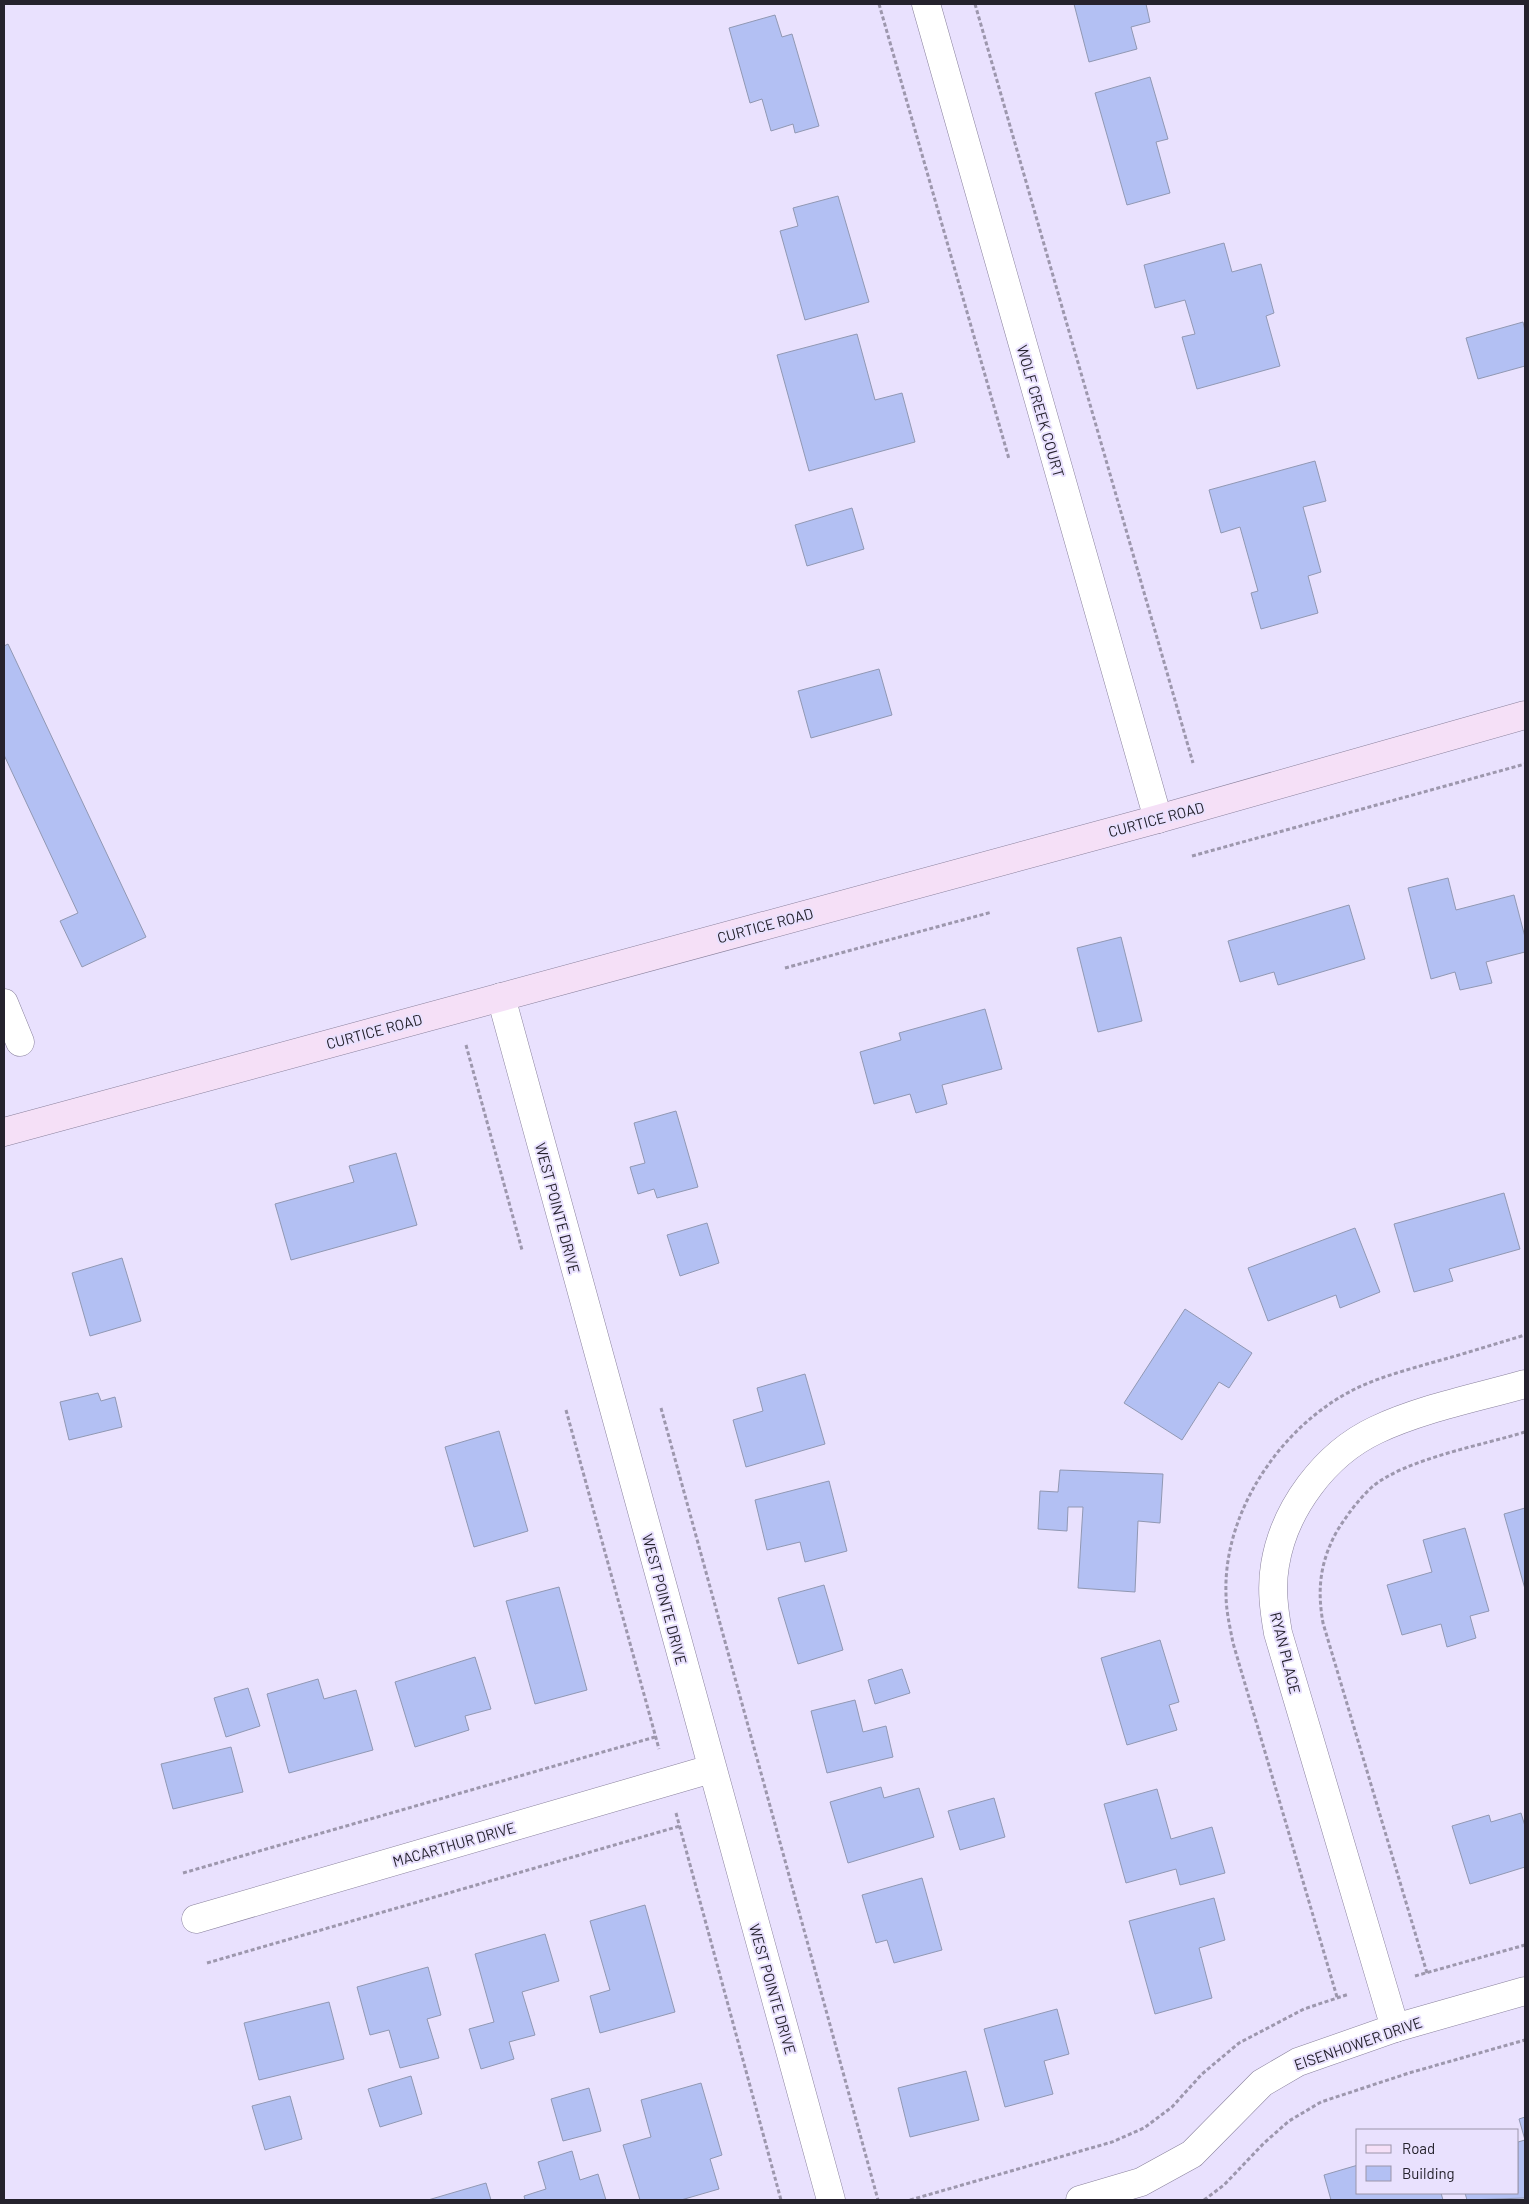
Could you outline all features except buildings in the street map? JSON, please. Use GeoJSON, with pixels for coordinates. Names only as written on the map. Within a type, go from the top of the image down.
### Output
{"type":"FeatureCollection","features":[{"type":"Feature","properties":{"kind":"street","name":"WOLF CREEK COURT"},"geometry":{"type":"LineString","coordinates":[[926,4],[1158,818]]}},
{"type":"Feature","properties":{"kind":"street","name":"CURTICE ROAD"},"geometry":{"type":"LineString","coordinates":[[4,1132],[1158,818],[1525,715]]}},
{"type":"Feature","properties":{"kind":"street","name":"WEST POINTE DRIVE"},"geometry":{"type":"LineString","coordinates":[[500,996],[831,2200]]}},
{"type":"Feature","properties":{"kind":"street"},"geometry":{"type":"LineString","coordinates":[[4,1003],[20,1042]]}},
{"type":"Feature","properties":{"kind":"street","name":"RYAN PLACE"},"geometry":{"type":"LineString","coordinates":[[1395,2028],[1278,1633],[1272,1593],[1274,1565],[1281,1539],[1306,1492],[1322,1471],[1345,1449],[1376,1430],[1412,1416],[1525,1384]]}},
{"type":"Feature","properties":{"kind":"street","name":"MACARTHUR DRIVE"},"geometry":{"type":"LineString","coordinates":[[196,1919],[711,1769]]}},
{"type":"Feature","properties":{"kind":"street","name":"EISENHOWER DRIVE"},"geometry":{"type":"LineString","coordinates":[[1080,2200],[1141,2182],[1192,2154],[1262,2083],[1298,2062],[1395,2028],[1525,1991]]}},
{"type":"Feature","properties":{"kind":"path"},"geometry":{"type":"LineString","coordinates":[[879,4],[1009,458]]}},
{"type":"Feature","properties":{"kind":"path"},"geometry":{"type":"LineString","coordinates":[[975,4],[1193,763]]}},
{"type":"Feature","properties":{"kind":"path"},"geometry":{"type":"LineString","coordinates":[[1192,856],[1525,764]]}},
{"type":"Feature","properties":{"kind":"path"},"geometry":{"type":"LineString","coordinates":[[785,968],[992,912]]}},
{"type":"Feature","properties":{"kind":"path"},"geometry":{"type":"LineString","coordinates":[[466,1045],[522,1250]]}},
{"type":"Feature","properties":{"kind":"path"},"geometry":{"type":"LineString","coordinates":[[661,1408],[878,2200]]}},
{"type":"Feature","properties":{"kind":"path"},"geometry":{"type":"LineString","coordinates":[[1427,1974],[1324,1623],[1319,1593],[1321,1573],[1325,1555],[1345,1518],[1374,1486],[1396,1472],[1525,1432]]}},
{"type":"Feature","properties":{"kind":"path"},"geometry":{"type":"LineString","coordinates":[[183,1873],[656,1737]]}},
{"type":"Feature","properties":{"kind":"path"},"geometry":{"type":"LineString","coordinates":[[207,1963],[680,1826]]}},
{"type":"Feature","properties":{"kind":"path"},"geometry":{"type":"LineString","coordinates":[[1409,1978],[1525,1945]]}},
{"type":"Feature","properties":{"kind":"path"},"geometry":{"type":"LineString","coordinates":[[910,2200],[1112,2142],[1144,2128],[1172,2107],[1202,2074],[1239,2043],[1272,2024],[1304,2009],[1355,1992]]}},
{"type":"Feature","properties":{"kind":"path"},"geometry":{"type":"LineString","coordinates":[[1204,2200],[1224,2185],[1289,2120],[1321,2102],[1409,2073],[1525,2040]]}}]}
